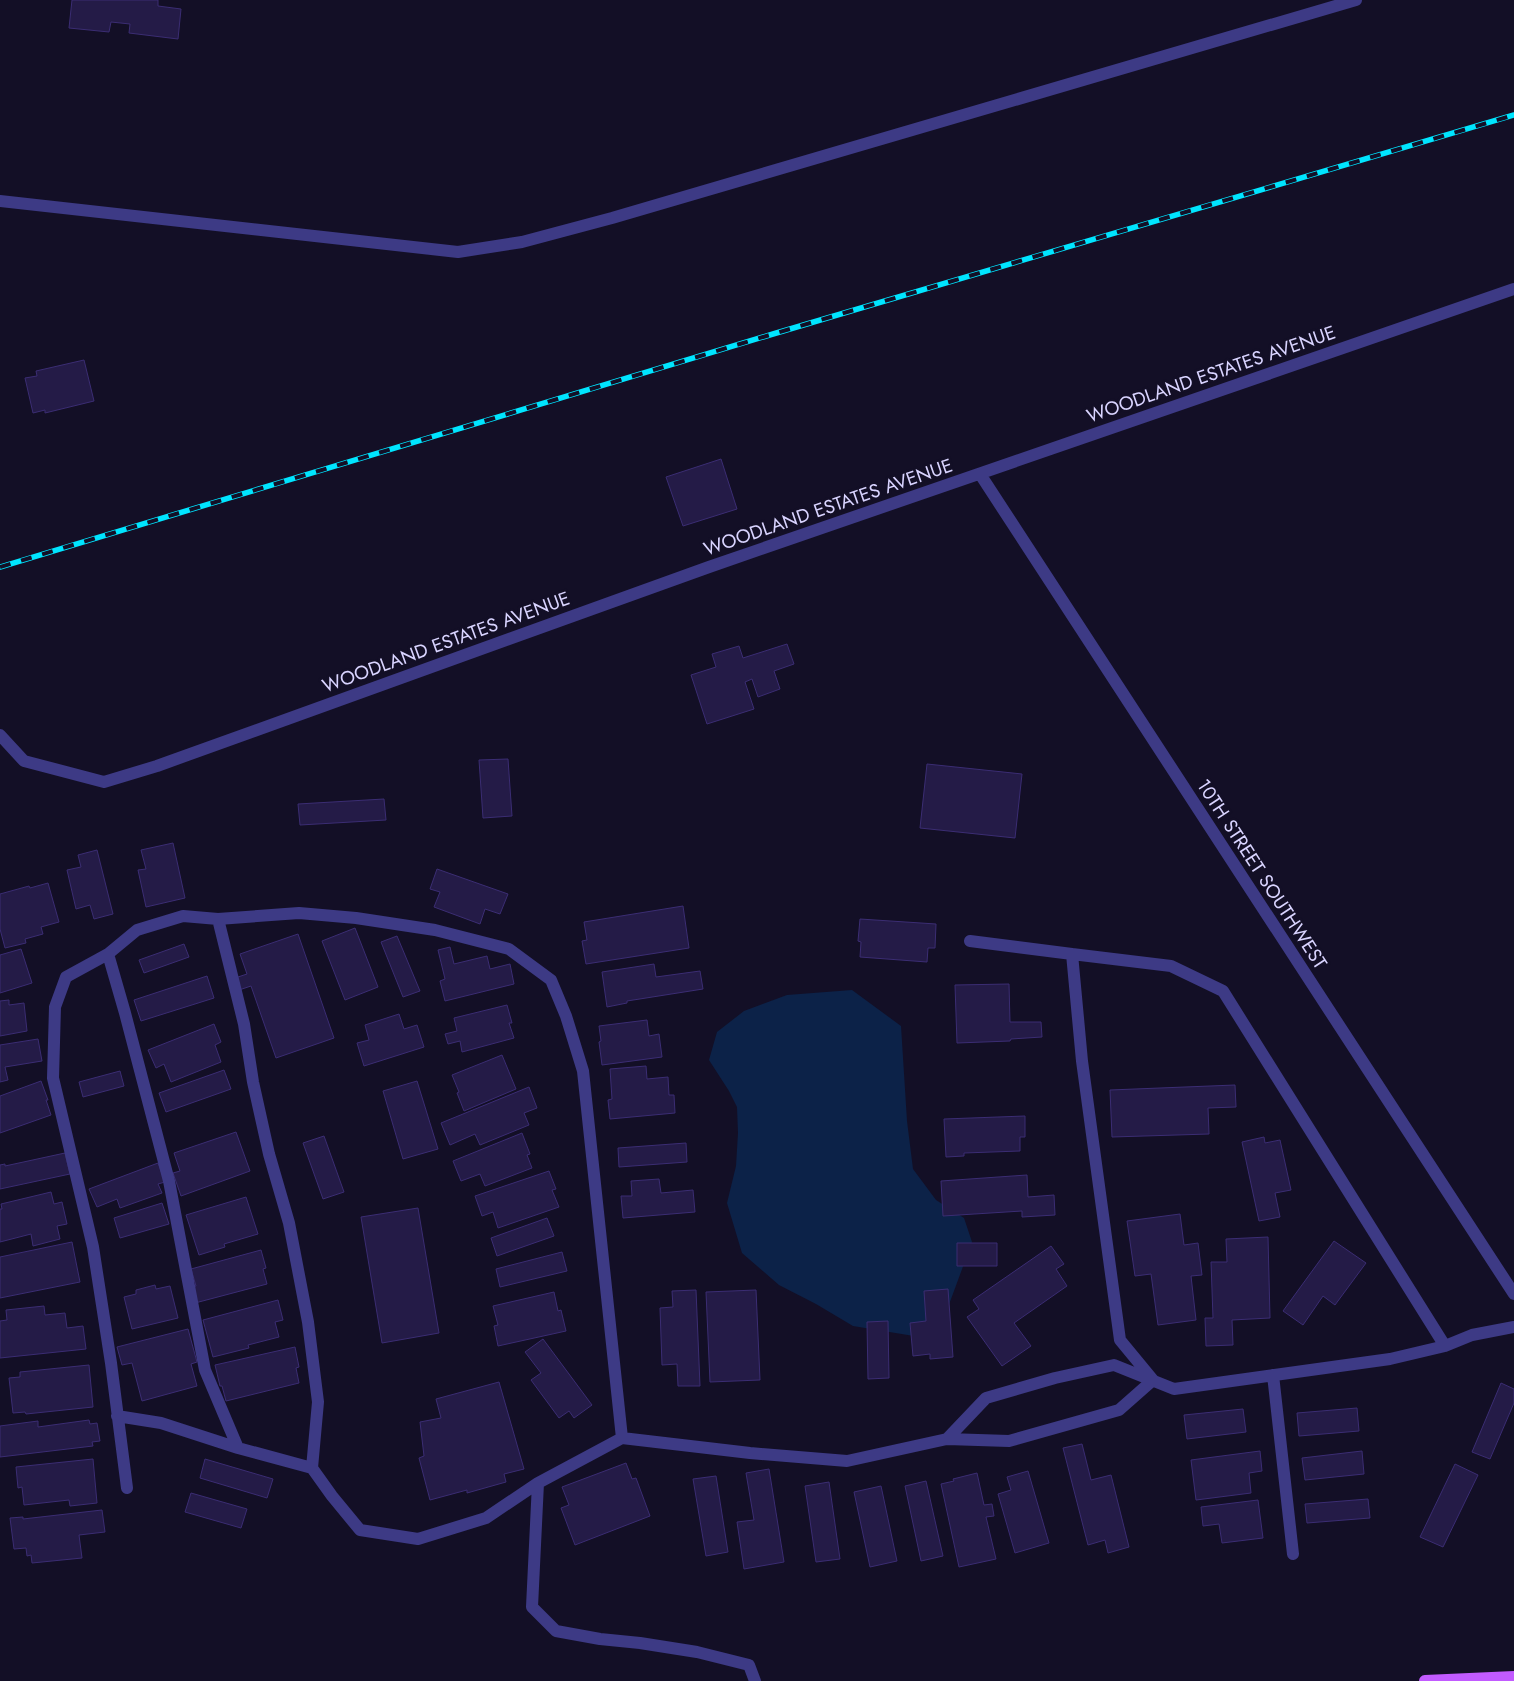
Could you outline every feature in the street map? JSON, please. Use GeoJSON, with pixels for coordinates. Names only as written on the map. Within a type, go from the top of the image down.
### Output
{"type":"FeatureCollection","features":[{"type":"Feature","properties":{"kind":"main road"},"geometry":{"type":"LineString","coordinates":[[1426,1681],[1514,1678]]}},
{"type":"Feature","properties":{"kind":"street"},"geometry":{"type":"LineString","coordinates":[[0,201],[458,252],[522,242],[612,218],[1356,0]]}},
{"type":"Feature","properties":{"kind":"street","name":"WOODLAND ESTATES AVENUE"},"geometry":{"type":"LineString","coordinates":[[0,735],[24,761],[104,782],[156,766],[709,567],[1514,288]]}},
{"type":"Feature","properties":{"kind":"street","name":"10TH STREET SOUTHWEST"},"geometry":{"type":"LineString","coordinates":[[980,474],[1514,1294]]}},
{"type":"Feature","properties":{"kind":"street"},"geometry":{"type":"LineString","coordinates":[[127,1488],[111,1363],[93,1247],[52,1078],[55,1007],[66,977],[108,954],[137,930],[183,916],[218,919],[299,914],[356,918],[435,930],[509,949],[551,980],[566,1016],[583,1071],[622,1438]]}},
{"type":"Feature","properties":{"kind":"street"},"geometry":{"type":"LineString","coordinates":[[218,919],[244,1024],[253,1082],[269,1154],[289,1223],[308,1322],[318,1402],[312,1468]]}},
{"type":"Feature","properties":{"kind":"street"},"geometry":{"type":"LineString","coordinates":[[970,941],[1171,966],[1223,992],[1445,1346]]}},
{"type":"Feature","properties":{"kind":"street"},"geometry":{"type":"LineString","coordinates":[[108,954],[168,1181],[205,1370],[238,1448]]}},
{"type":"Feature","properties":{"kind":"street"},"geometry":{"type":"LineString","coordinates":[[1072,954],[1082,1061],[1120,1340],[1153,1380]]}},
{"type":"Feature","properties":{"kind":"street"},"geometry":{"type":"LineString","coordinates":[[947,1439],[986,1398],[1055,1378],[1114,1365],[1174,1389],[1390,1359],[1445,1346],[1472,1335],[1514,1328]]}},
{"type":"Feature","properties":{"kind":"street"},"geometry":{"type":"LineString","coordinates":[[1273,1374],[1293,1554]]}},
{"type":"Feature","properties":{"kind":"street"},"geometry":{"type":"LineString","coordinates":[[117,1416],[161,1424],[238,1448],[312,1468],[360,1530],[418,1539],[486,1518],[538,1483],[622,1438],[750,1453],[847,1461],[947,1439],[1009,1441],[1119,1410],[1153,1380]]}},
{"type":"Feature","properties":{"kind":"street"},"geometry":{"type":"LineString","coordinates":[[538,1483],[532,1607],[556,1631],[697,1652],[749,1666],[755,1681]]}},
{"type":"Feature","properties":{"kind":"water"},"geometry":{"type":"Polygon","coordinates":[[[852,990],[901,1026],[907,1121],[913,1169],[936,1200],[964,1218],[972,1242],[940,1329],[926,1338],[853,1326],[779,1285],[742,1253],[727,1203],[736,1166],[737,1107],[709,1060],[717,1032],[744,1011],[787,995],[852,990]]]}},
{"type":"Feature","properties":{"kind":"building"},"geometry":{"type":"Polygon","coordinates":[[[72,0],[158,0],[158,6],[181,9],[178,39],[129,33],[130,24],[111,22],[109,32],[69,28],[72,0]]]}},
{"type":"Feature","properties":{"kind":"building"},"geometry":{"type":"Polygon","coordinates":[[[84,360],[94,401],[45,413],[45,410],[33,413],[25,378],[37,376],[36,371],[84,360]]]}},
{"type":"Feature","properties":{"kind":"building"},"geometry":{"type":"Polygon","coordinates":[[[721,459],[737,509],[683,526],[666,477],[721,459]]]}},
{"type":"Feature","properties":{"kind":"building"},"geometry":{"type":"Polygon","coordinates":[[[787,644],[794,664],[774,671],[780,689],[758,697],[752,679],[745,682],[754,709],[707,724],[691,675],[716,667],[712,654],[739,646],[743,658],[787,644]]]}},
{"type":"Feature","properties":{"kind":"building"},"geometry":{"type":"Polygon","coordinates":[[[508,759],[512,816],[483,818],[479,760],[508,759]]]}},
{"type":"Feature","properties":{"kind":"building"},"geometry":{"type":"Polygon","coordinates":[[[927,764],[1022,774],[1015,838],[920,828],[927,764]]]}},
{"type":"Feature","properties":{"kind":"building"},"geometry":{"type":"Polygon","coordinates":[[[384,799],[386,820],[300,825],[298,804],[384,799]]]}},
{"type":"Feature","properties":{"kind":"building"},"geometry":{"type":"Polygon","coordinates":[[[173,843],[185,898],[146,907],[138,870],[146,869],[141,850],[173,843]]]}},
{"type":"Feature","properties":{"kind":"building"},"geometry":{"type":"Polygon","coordinates":[[[97,850],[113,914],[94,919],[90,905],[76,909],[67,870],[81,867],[78,855],[97,850]]]}},
{"type":"Feature","properties":{"kind":"building"},"geometry":{"type":"Polygon","coordinates":[[[437,869],[508,894],[500,914],[485,909],[480,924],[434,907],[440,892],[430,889],[437,869]]]}},
{"type":"Feature","properties":{"kind":"building"},"geometry":{"type":"Polygon","coordinates":[[[48,883],[59,922],[41,927],[43,934],[25,939],[26,943],[5,948],[0,929],[0,894],[48,883]]]}},
{"type":"Feature","properties":{"kind":"building"},"geometry":{"type":"Polygon","coordinates":[[[683,906],[689,948],[586,964],[582,941],[587,940],[584,922],[683,906]]]}},
{"type":"Feature","properties":{"kind":"building"},"geometry":{"type":"Polygon","coordinates":[[[860,919],[936,924],[935,948],[928,948],[927,962],[860,957],[861,942],[858,941],[860,919]]]}},
{"type":"Feature","properties":{"kind":"building"},"geometry":{"type":"Polygon","coordinates":[[[355,928],[378,987],[345,1000],[322,941],[355,928]]]}},
{"type":"Feature","properties":{"kind":"building"},"geometry":{"type":"Polygon","coordinates":[[[298,934],[334,1038],[276,1058],[251,986],[239,990],[235,978],[247,974],[240,954],[298,934]]]}},
{"type":"Feature","properties":{"kind":"building"},"geometry":{"type":"Polygon","coordinates":[[[397,936],[420,991],[403,997],[381,942],[397,936]]]}},
{"type":"Feature","properties":{"kind":"building"},"geometry":{"type":"Polygon","coordinates":[[[184,944],[189,957],[144,973],[139,960],[184,944]]]}},
{"type":"Feature","properties":{"kind":"building"},"geometry":{"type":"Polygon","coordinates":[[[450,947],[454,964],[487,956],[490,969],[510,964],[514,984],[445,1001],[440,981],[445,979],[438,950],[450,947]]]}},
{"type":"Feature","properties":{"kind":"building"},"geometry":{"type":"Polygon","coordinates":[[[21,949],[32,983],[0,993],[0,955],[21,949]]]}},
{"type":"Feature","properties":{"kind":"building"},"geometry":{"type":"Polygon","coordinates":[[[654,964],[656,977],[700,971],[703,989],[627,1001],[627,1003],[607,1007],[602,972],[654,964]]]}},
{"type":"Feature","properties":{"kind":"building"},"geometry":{"type":"Polygon","coordinates":[[[207,976],[214,998],[141,1021],[134,1000],[207,976]]]}},
{"type":"Feature","properties":{"kind":"building"},"geometry":{"type":"Polygon","coordinates":[[[1009,984],[1010,1022],[1041,1022],[1042,1037],[1011,1039],[1010,1041],[957,1043],[955,985],[1009,984]]]}},
{"type":"Feature","properties":{"kind":"building"},"geometry":{"type":"Polygon","coordinates":[[[9,1000],[9,1005],[24,1003],[27,1031],[0,1036],[0,1001],[9,1000]]]}},
{"type":"Feature","properties":{"kind":"building"},"geometry":{"type":"Polygon","coordinates":[[[507,1005],[512,1023],[509,1023],[514,1038],[462,1052],[460,1041],[448,1044],[445,1034],[457,1031],[454,1018],[507,1005]]]}},
{"type":"Feature","properties":{"kind":"building"},"geometry":{"type":"Polygon","coordinates":[[[399,1014],[404,1029],[417,1025],[424,1047],[364,1066],[357,1043],[369,1040],[365,1025],[399,1014]]]}},
{"type":"Feature","properties":{"kind":"building"},"geometry":{"type":"Polygon","coordinates":[[[647,1020],[649,1036],[659,1034],[662,1057],[602,1065],[599,1026],[647,1020]]]}},
{"type":"Feature","properties":{"kind":"building"},"geometry":{"type":"Polygon","coordinates":[[[214,1024],[221,1042],[215,1045],[221,1062],[171,1082],[164,1064],[156,1068],[148,1050],[214,1024]]]}},
{"type":"Feature","properties":{"kind":"building"},"geometry":{"type":"Polygon","coordinates":[[[38,1039],[42,1061],[5,1067],[8,1080],[0,1082],[0,1045],[38,1039]]]}},
{"type":"Feature","properties":{"kind":"building"},"geometry":{"type":"Polygon","coordinates":[[[502,1055],[516,1089],[464,1111],[452,1075],[502,1055]]]}},
{"type":"Feature","properties":{"kind":"building"},"geometry":{"type":"Polygon","coordinates":[[[646,1066],[647,1079],[668,1077],[669,1095],[674,1095],[675,1113],[610,1119],[608,1100],[612,1099],[610,1069],[646,1066]]]}},
{"type":"Feature","properties":{"kind":"building"},"geometry":{"type":"Polygon","coordinates":[[[224,1070],[231,1089],[166,1112],[159,1093],[224,1070]]]}},
{"type":"Feature","properties":{"kind":"building"},"geometry":{"type":"Polygon","coordinates":[[[120,1071],[124,1086],[83,1097],[79,1082],[120,1071]]]}},
{"type":"Feature","properties":{"kind":"building"},"geometry":{"type":"Polygon","coordinates":[[[41,1081],[51,1115],[0,1133],[0,1096],[41,1081]]]}},
{"type":"Feature","properties":{"kind":"building"},"geometry":{"type":"Polygon","coordinates":[[[417,1081],[438,1149],[403,1159],[383,1091],[417,1081]]]}},
{"type":"Feature","properties":{"kind":"building"},"geometry":{"type":"Polygon","coordinates":[[[1235,1085],[1236,1107],[1208,1108],[1209,1134],[1112,1137],[1110,1090],[1235,1085]]]}},
{"type":"Feature","properties":{"kind":"building"},"geometry":{"type":"Polygon","coordinates":[[[529,1087],[537,1108],[524,1113],[529,1125],[480,1145],[475,1134],[450,1145],[441,1123],[529,1087]]]}},
{"type":"Feature","properties":{"kind":"building"},"geometry":{"type":"Polygon","coordinates":[[[1025,1116],[1025,1137],[1020,1137],[1020,1151],[964,1153],[964,1156],[946,1157],[944,1119],[1025,1116]]]}},
{"type":"Feature","properties":{"kind":"building"},"geometry":{"type":"Polygon","coordinates":[[[236,1132],[250,1171],[181,1196],[173,1173],[180,1171],[174,1153],[236,1132]]]}},
{"type":"Feature","properties":{"kind":"building"},"geometry":{"type":"Polygon","coordinates":[[[522,1133],[530,1154],[527,1155],[532,1168],[485,1186],[480,1174],[461,1181],[453,1161],[522,1133]]]}},
{"type":"Feature","properties":{"kind":"building"},"geometry":{"type":"Polygon","coordinates":[[[324,1136],[344,1192],[323,1199],[303,1143],[324,1136]]]}},
{"type":"Feature","properties":{"kind":"building"},"geometry":{"type":"Polygon","coordinates":[[[1264,1137],[1265,1143],[1280,1140],[1291,1190],[1275,1193],[1280,1217],[1259,1221],[1242,1142],[1264,1137]]]}},
{"type":"Feature","properties":{"kind":"building"},"geometry":{"type":"Polygon","coordinates":[[[686,1143],[687,1162],[619,1167],[618,1148],[686,1143]]]}},
{"type":"Feature","properties":{"kind":"building"},"geometry":{"type":"Polygon","coordinates":[[[65,1153],[70,1174],[0,1189],[0,1165],[5,1164],[5,1166],[65,1153]]]}},
{"type":"Feature","properties":{"kind":"building"},"geometry":{"type":"Polygon","coordinates":[[[158,1163],[165,1182],[158,1184],[162,1193],[120,1208],[117,1199],[97,1207],[89,1189],[158,1163]]]}},
{"type":"Feature","properties":{"kind":"building"},"geometry":{"type":"Polygon","coordinates":[[[549,1171],[556,1189],[552,1190],[559,1207],[498,1228],[493,1212],[482,1216],[475,1196],[549,1171]]]}},
{"type":"Feature","properties":{"kind":"building"},"geometry":{"type":"Polygon","coordinates":[[[1027,1175],[1028,1197],[1054,1195],[1055,1215],[1022,1217],[1022,1211],[943,1216],[941,1181],[1027,1175]]]}},
{"type":"Feature","properties":{"kind":"building"},"geometry":{"type":"Polygon","coordinates":[[[659,1179],[661,1193],[693,1190],[695,1212],[623,1218],[621,1196],[632,1196],[631,1181],[659,1179]]]}},
{"type":"Feature","properties":{"kind":"building"},"geometry":{"type":"Polygon","coordinates":[[[51,1192],[54,1204],[62,1202],[67,1224],[57,1226],[60,1239],[33,1246],[31,1234],[0,1242],[1,1204],[51,1192]]]}},
{"type":"Feature","properties":{"kind":"building"},"geometry":{"type":"Polygon","coordinates":[[[246,1197],[258,1234],[224,1244],[225,1247],[199,1255],[186,1215],[246,1197]]]}},
{"type":"Feature","properties":{"kind":"building"},"geometry":{"type":"Polygon","coordinates":[[[162,1203],[169,1224],[120,1238],[114,1218],[162,1203]]]}},
{"type":"Feature","properties":{"kind":"building"},"geometry":{"type":"Polygon","coordinates":[[[418,1208],[439,1333],[382,1343],[361,1217],[418,1208]]]}},
{"type":"Feature","properties":{"kind":"building"},"geometry":{"type":"Polygon","coordinates":[[[1180,1214],[1184,1245],[1198,1243],[1202,1275],[1191,1276],[1196,1320],[1158,1325],[1151,1274],[1135,1276],[1127,1221],[1180,1214]]]}},
{"type":"Feature","properties":{"kind":"building"},"geometry":{"type":"Polygon","coordinates":[[[547,1218],[554,1236],[497,1256],[491,1238],[547,1218]]]}},
{"type":"Feature","properties":{"kind":"building"},"geometry":{"type":"Polygon","coordinates":[[[1268,1237],[1270,1318],[1232,1320],[1233,1345],[1206,1346],[1205,1318],[1213,1318],[1211,1262],[1227,1262],[1226,1239],[1268,1237]]]}},
{"type":"Feature","properties":{"kind":"building"},"geometry":{"type":"Polygon","coordinates":[[[1334,1241],[1366,1263],[1335,1305],[1323,1296],[1303,1325],[1283,1311],[1334,1241]]]}},
{"type":"Feature","properties":{"kind":"building"},"geometry":{"type":"Polygon","coordinates":[[[72,1242],[80,1282],[0,1298],[0,1257],[72,1242]]]}},
{"type":"Feature","properties":{"kind":"building"},"geometry":{"type":"Polygon","coordinates":[[[957,1243],[997,1243],[997,1266],[957,1266],[957,1243]]]}},
{"type":"Feature","properties":{"kind":"building"},"geometry":{"type":"Polygon","coordinates":[[[1051,1246],[1064,1264],[1056,1269],[1067,1286],[1014,1323],[1031,1346],[1002,1366],[967,1317],[979,1309],[973,1300],[1051,1246]]]}},
{"type":"Feature","properties":{"kind":"building"},"geometry":{"type":"Polygon","coordinates":[[[261,1250],[266,1268],[263,1269],[267,1284],[195,1303],[190,1287],[196,1286],[191,1269],[261,1250]]]}},
{"type":"Feature","properties":{"kind":"building"},"geometry":{"type":"Polygon","coordinates":[[[562,1252],[567,1271],[500,1287],[496,1269],[562,1252]]]}},
{"type":"Feature","properties":{"kind":"building"},"geometry":{"type":"Polygon","coordinates":[[[155,1285],[156,1289],[170,1286],[178,1318],[132,1329],[124,1297],[136,1294],[136,1290],[155,1285]]]}},
{"type":"Feature","properties":{"kind":"building"},"geometry":{"type":"Polygon","coordinates":[[[948,1289],[953,1357],[930,1359],[930,1354],[913,1356],[910,1323],[926,1321],[924,1291],[948,1289]]]}},
{"type":"Feature","properties":{"kind":"building"},"geometry":{"type":"Polygon","coordinates":[[[696,1290],[700,1386],[678,1386],[677,1364],[662,1365],[660,1308],[673,1307],[672,1291],[696,1290]]]}},
{"type":"Feature","properties":{"kind":"building"},"geometry":{"type":"Polygon","coordinates":[[[756,1290],[760,1380],[710,1382],[706,1292],[756,1290]]]}},
{"type":"Feature","properties":{"kind":"building"},"geometry":{"type":"Polygon","coordinates":[[[554,1292],[558,1311],[561,1310],[566,1331],[498,1346],[494,1326],[498,1325],[493,1306],[554,1292]]]}},
{"type":"Feature","properties":{"kind":"building"},"geometry":{"type":"Polygon","coordinates":[[[278,1300],[283,1320],[275,1322],[279,1337],[248,1345],[249,1348],[213,1357],[203,1320],[278,1300]]]}},
{"type":"Feature","properties":{"kind":"building"},"geometry":{"type":"Polygon","coordinates":[[[44,1306],[45,1315],[65,1313],[67,1328],[83,1326],[86,1349],[0,1358],[0,1321],[7,1320],[6,1310],[44,1306]]]}},
{"type":"Feature","properties":{"kind":"building"},"geometry":{"type":"Polygon","coordinates":[[[888,1321],[889,1378],[868,1379],[867,1322],[888,1321]]]}},
{"type":"Feature","properties":{"kind":"building"},"geometry":{"type":"Polygon","coordinates":[[[188,1329],[197,1362],[191,1364],[197,1386],[142,1401],[132,1363],[122,1365],[117,1347],[188,1329]]]}},
{"type":"Feature","properties":{"kind":"building"},"geometry":{"type":"Polygon","coordinates":[[[543,1339],[592,1405],[574,1418],[569,1411],[559,1418],[531,1380],[541,1373],[525,1352],[543,1339]]]}},
{"type":"Feature","properties":{"kind":"building"},"geometry":{"type":"Polygon","coordinates":[[[295,1347],[299,1367],[296,1368],[299,1383],[226,1401],[215,1365],[295,1347]]]}},
{"type":"Feature","properties":{"kind":"building"},"geometry":{"type":"Polygon","coordinates":[[[89,1365],[93,1407],[26,1414],[25,1412],[13,1413],[9,1378],[20,1377],[20,1372],[89,1365]]]}},
{"type":"Feature","properties":{"kind":"building"},"geometry":{"type":"Polygon","coordinates":[[[499,1382],[524,1469],[504,1474],[506,1482],[467,1493],[467,1490],[430,1500],[419,1458],[424,1456],[420,1422],[441,1418],[436,1399],[499,1382]]]}},
{"type":"Feature","properties":{"kind":"building"},"geometry":{"type":"Polygon","coordinates":[[[1501,1383],[1514,1389],[1514,1403],[1490,1459],[1472,1452],[1501,1383]]]}},
{"type":"Feature","properties":{"kind":"building"},"geometry":{"type":"Polygon","coordinates":[[[1357,1408],[1359,1431],[1299,1436],[1297,1413],[1357,1408]]]}},
{"type":"Feature","properties":{"kind":"building"},"geometry":{"type":"Polygon","coordinates":[[[1243,1409],[1246,1432],[1187,1439],[1184,1415],[1243,1409]]]}},
{"type":"Feature","properties":{"kind":"building"},"geometry":{"type":"Polygon","coordinates":[[[89,1420],[90,1424],[97,1423],[100,1441],[92,1442],[93,1446],[0,1457],[0,1426],[38,1421],[38,1427],[89,1420]]]}},
{"type":"Feature","properties":{"kind":"building"},"geometry":{"type":"Polygon","coordinates":[[[1082,1444],[1091,1480],[1111,1475],[1129,1547],[1108,1553],[1105,1540],[1088,1545],[1063,1448],[1082,1444]]]}},
{"type":"Feature","properties":{"kind":"building"},"geometry":{"type":"Polygon","coordinates":[[[1260,1451],[1262,1471],[1249,1473],[1251,1493],[1196,1500],[1191,1460],[1260,1451]]]}},
{"type":"Feature","properties":{"kind":"building"},"geometry":{"type":"Polygon","coordinates":[[[1362,1451],[1364,1474],[1305,1480],[1302,1458],[1362,1451]]]}},
{"type":"Feature","properties":{"kind":"building"},"geometry":{"type":"Polygon","coordinates":[[[93,1459],[97,1503],[70,1506],[69,1500],[24,1505],[22,1487],[18,1488],[16,1467],[93,1459]]]}},
{"type":"Feature","properties":{"kind":"building"},"geometry":{"type":"Polygon","coordinates":[[[205,1459],[273,1479],[267,1498],[200,1478],[205,1459]]]}},
{"type":"Feature","properties":{"kind":"building"},"geometry":{"type":"Polygon","coordinates":[[[626,1463],[632,1479],[636,1478],[650,1516],[575,1545],[561,1508],[569,1505],[562,1487],[626,1463]]]}},
{"type":"Feature","properties":{"kind":"building"},"geometry":{"type":"Polygon","coordinates":[[[1455,1464],[1478,1475],[1443,1547],[1420,1537],[1455,1464]]]}},
{"type":"Feature","properties":{"kind":"building"},"geometry":{"type":"Polygon","coordinates":[[[769,1469],[784,1562],[744,1569],[737,1522],[754,1520],[746,1473],[769,1469]]]}},
{"type":"Feature","properties":{"kind":"building"},"geometry":{"type":"Polygon","coordinates":[[[1028,1471],[1049,1543],[1015,1553],[998,1494],[1011,1490],[1007,1477],[1028,1471]]]}},
{"type":"Feature","properties":{"kind":"building"},"geometry":{"type":"Polygon","coordinates":[[[977,1473],[984,1505],[992,1504],[994,1516],[986,1517],[996,1559],[959,1567],[941,1484],[977,1473]]]}},
{"type":"Feature","properties":{"kind":"building"},"geometry":{"type":"Polygon","coordinates":[[[716,1476],[728,1552],[706,1556],[693,1479],[716,1476]]]}},
{"type":"Feature","properties":{"kind":"building"},"geometry":{"type":"Polygon","coordinates":[[[926,1481],[943,1556],[921,1561],[905,1486],[926,1481]]]}},
{"type":"Feature","properties":{"kind":"building"},"geometry":{"type":"Polygon","coordinates":[[[829,1482],[840,1559],[816,1562],[805,1486],[829,1482]]]}},
{"type":"Feature","properties":{"kind":"building"},"geometry":{"type":"Polygon","coordinates":[[[881,1486],[897,1561],[870,1567],[854,1492],[881,1486]]]}},
{"type":"Feature","properties":{"kind":"building"},"geometry":{"type":"Polygon","coordinates":[[[191,1493],[247,1509],[241,1528],[185,1512],[191,1493]]]}},
{"type":"Feature","properties":{"kind":"building"},"geometry":{"type":"Polygon","coordinates":[[[1368,1499],[1370,1518],[1307,1523],[1305,1504],[1368,1499]]]}},
{"type":"Feature","properties":{"kind":"building"},"geometry":{"type":"Polygon","coordinates":[[[1258,1500],[1263,1538],[1222,1543],[1219,1524],[1203,1526],[1201,1507],[1258,1500]]]}},
{"type":"Feature","properties":{"kind":"building"},"geometry":{"type":"Polygon","coordinates":[[[102,1510],[105,1532],[79,1535],[82,1558],[32,1563],[31,1555],[27,1556],[26,1548],[14,1549],[10,1518],[23,1517],[23,1519],[102,1510]]]}},
{"type":"Feature","properties":{"kind":"railway"},"geometry":{"type":"LineString","coordinates":[[0,567],[773,334],[1514,115]]}}]}
